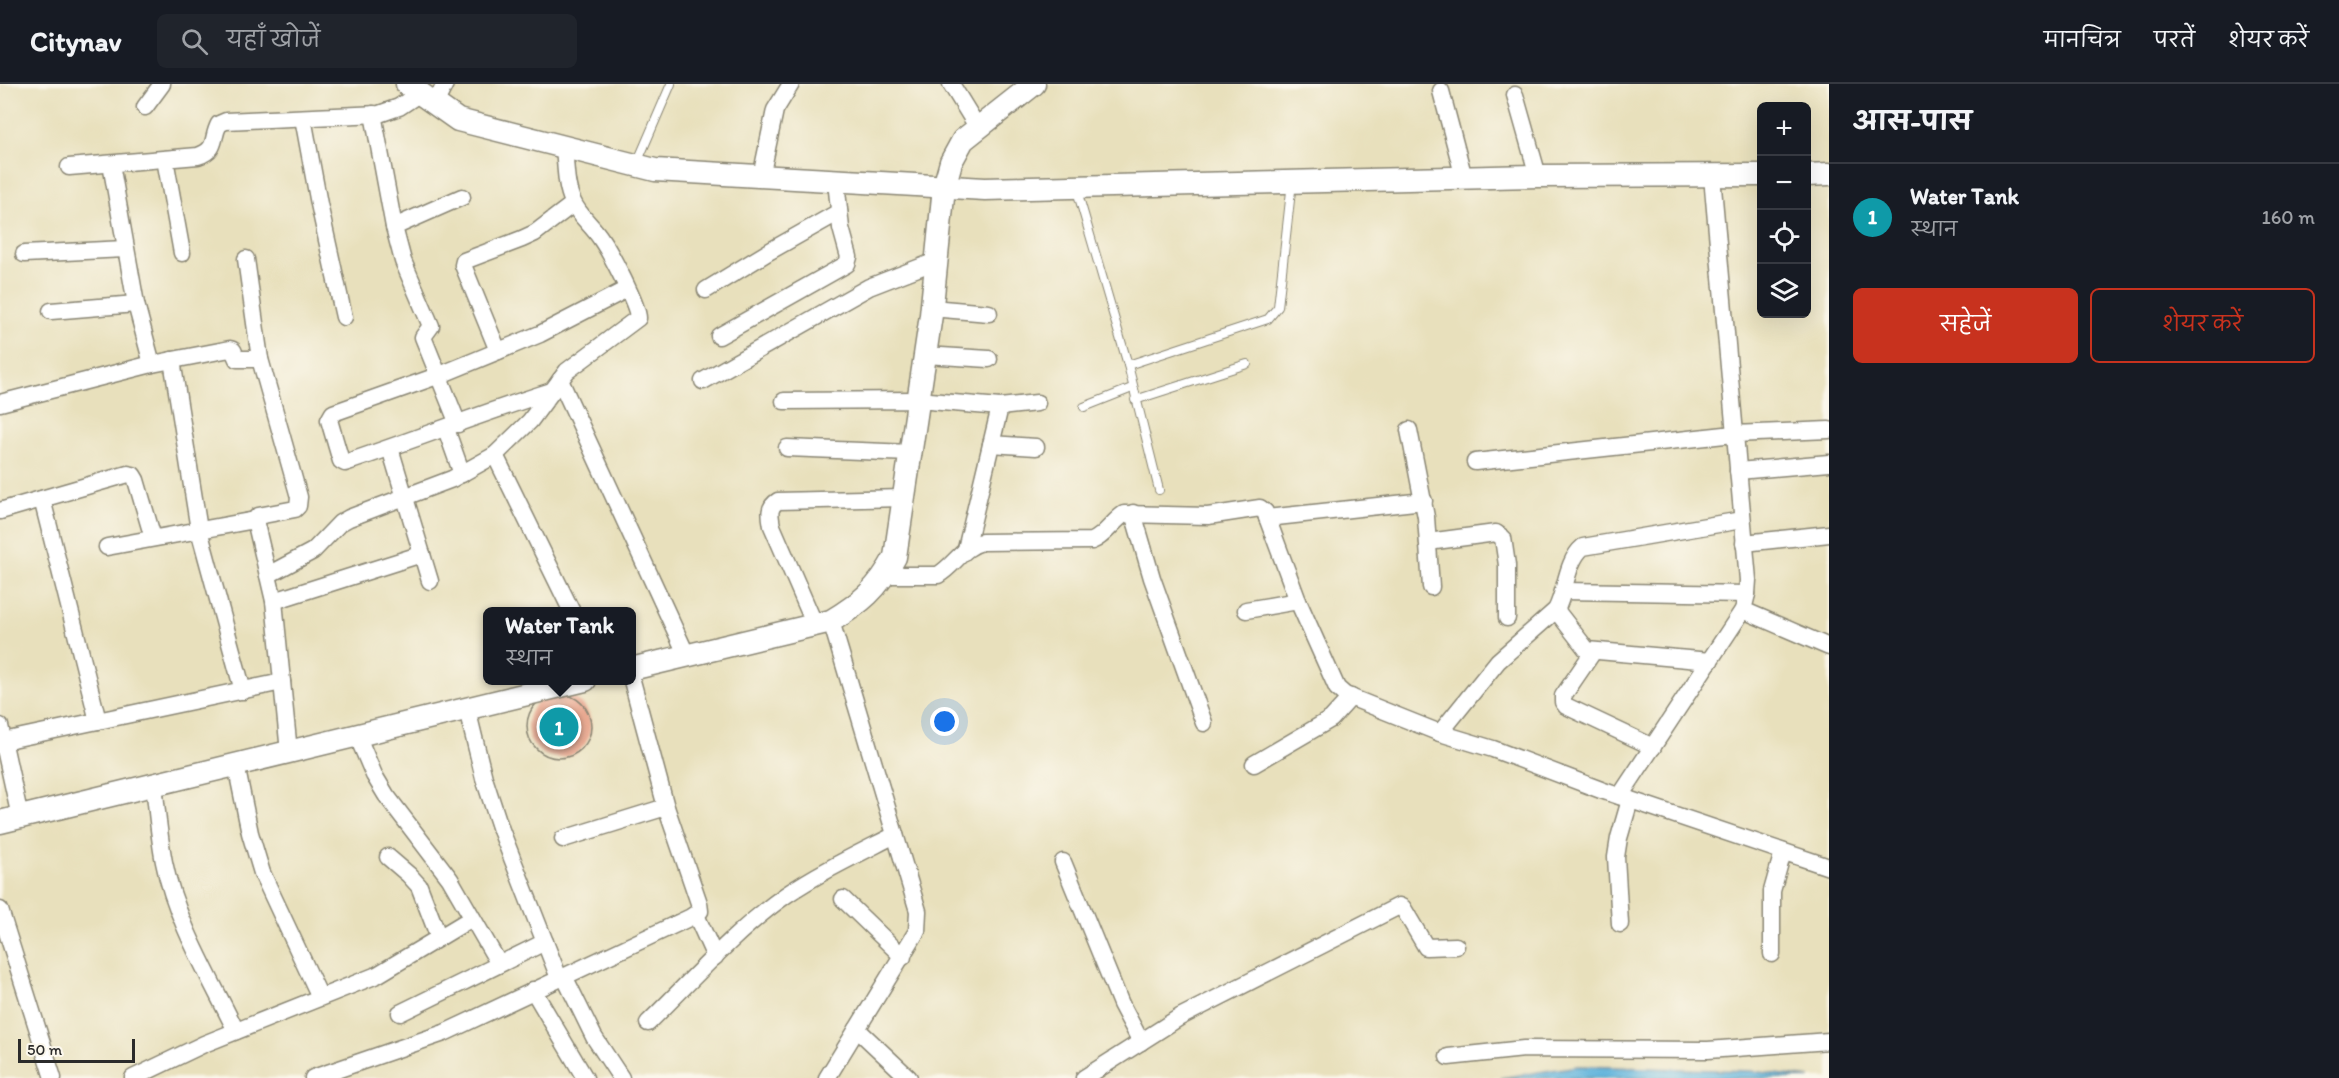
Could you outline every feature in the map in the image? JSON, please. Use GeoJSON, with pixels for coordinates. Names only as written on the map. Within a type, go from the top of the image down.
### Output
{"type":"FeatureCollection","features":[{"type":"Feature","properties":{"kind":"street"},"geometry":{"type":"LineString","coordinates":[[145,107],[162,84]]}},
{"type":"Feature","properties":{"kind":"street"},"geometry":{"type":"LineString","coordinates":[[761,177],[775,110],[791,84]]}},
{"type":"Feature","properties":{"kind":"street"},"geometry":{"type":"LineString","coordinates":[[951,84],[978,128]]}},
{"type":"Feature","properties":{"kind":"street"},"geometry":{"type":"LineString","coordinates":[[636,668],[823,623],[855,606],[872,592],[886,575],[895,557],[932,308],[944,187],[951,162],[963,140],[1034,84]]}},
{"type":"Feature","properties":{"kind":"street"},"geometry":{"type":"LineString","coordinates":[[69,167],[198,156],[207,153],[213,147],[219,124],[226,121],[373,114],[399,107],[427,91],[458,120],[636,166],[655,170],[761,177],[985,189],[1538,176],[1757,175]]}},
{"type":"Feature","properties":{"kind":"street"},"geometry":{"type":"LineString","coordinates":[[1441,91],[1464,178]]}},
{"type":"Feature","properties":{"kind":"street"},"geometry":{"type":"LineString","coordinates":[[1515,95],[1538,176]]}},
{"type":"Feature","properties":{"kind":"street"},"geometry":{"type":"LineString","coordinates":[[373,114],[394,227],[403,261],[431,326],[423,335],[440,375],[462,474]]}},
{"type":"Feature","properties":{"kind":"street"},"geometry":{"type":"LineString","coordinates":[[303,118],[344,317]]}},
{"type":"Feature","properties":{"kind":"street"},"geometry":{"type":"LineString","coordinates":[[268,575],[313,551],[340,523],[349,518],[452,479],[495,455],[530,421],[577,362],[638,318],[638,313],[602,239],[573,204],[567,186],[564,147]]}},
{"type":"Feature","properties":{"kind":"street"},"geometry":{"type":"LineString","coordinates":[[165,159],[182,253]]}},
{"type":"Feature","properties":{"kind":"street"},"geometry":{"type":"LineString","coordinates":[[111,164],[136,304],[152,364]]}},
{"type":"Feature","properties":{"kind":"street"},"geometry":{"type":"LineString","coordinates":[[1811,175],[1829,174]]}},
{"type":"Feature","properties":{"kind":"street"},"geometry":{"type":"LineString","coordinates":[[1620,924],[1616,857],[1625,798],[1653,747],[1743,610],[1747,594],[1712,176]]}},
{"type":"Feature","properties":{"kind":"street"},"geometry":{"type":"LineString","coordinates":[[719,336],[847,264],[849,257],[841,228],[836,181]]}},
{"type":"Feature","properties":{"kind":"street"},"geometry":{"type":"LineString","coordinates":[[394,227],[462,197]]}},
{"type":"Feature","properties":{"kind":"street"},"geometry":{"type":"LineString","coordinates":[[498,351],[463,265],[464,261],[522,239],[573,204]]}},
{"type":"Feature","properties":{"kind":"street"},"geometry":{"type":"LineString","coordinates":[[706,290],[839,212]]}},
{"type":"Feature","properties":{"kind":"street"},"geometry":{"type":"LineString","coordinates":[[24,254],[125,249]]}},
{"type":"Feature","properties":{"kind":"street"},"geometry":{"type":"LineString","coordinates":[[107,547],[255,520],[258,516],[295,509],[299,502],[260,358],[246,259]]}},
{"type":"Feature","properties":{"kind":"street"},"geometry":{"type":"LineString","coordinates":[[703,381],[869,287],[936,261]]}},
{"type":"Feature","properties":{"kind":"street"},"geometry":{"type":"LineString","coordinates":[[556,386],[452,426],[342,462],[329,420],[330,416],[440,375],[540,334],[627,289]]}},
{"type":"Feature","properties":{"kind":"street"},"geometry":{"type":"LineString","coordinates":[[51,311],[136,304]]}},
{"type":"Feature","properties":{"kind":"street"},"geometry":{"type":"LineString","coordinates":[[932,308],[989,313]]}},
{"type":"Feature","properties":{"kind":"street"},"geometry":{"type":"LineString","coordinates":[[0,403],[152,364],[230,349],[233,350],[237,359],[260,358]]}},
{"type":"Feature","properties":{"kind":"street"},"geometry":{"type":"LineString","coordinates":[[925,355],[989,359]]}},
{"type":"Feature","properties":{"kind":"street"},"geometry":{"type":"LineString","coordinates":[[172,360],[199,530],[243,691]]}},
{"type":"Feature","properties":{"kind":"street"},"geometry":{"type":"LineString","coordinates":[[556,386],[687,656]]}},
{"type":"Feature","properties":{"kind":"street"},"geometry":{"type":"LineString","coordinates":[[784,401],[918,400],[1000,407],[1037,403]]}},
{"type":"Feature","properties":{"kind":"street"},"geometry":{"type":"LineString","coordinates":[[966,549],[1000,407]]}},
{"type":"Feature","properties":{"kind":"street"},"geometry":{"type":"LineString","coordinates":[[1408,430],[1424,501],[1431,587]]}},
{"type":"Feature","properties":{"kind":"street"},"geometry":{"type":"LineString","coordinates":[[1474,462],[1734,434],[1829,430]]}},
{"type":"Feature","properties":{"kind":"street"},"geometry":{"type":"LineString","coordinates":[[991,444],[1036,447]]}},
{"type":"Feature","properties":{"kind":"street"},"geometry":{"type":"LineString","coordinates":[[390,448],[430,581]]}},
{"type":"Feature","properties":{"kind":"street"},"geometry":{"type":"LineString","coordinates":[[787,448],[910,453]]}},
{"type":"Feature","properties":{"kind":"street"},"geometry":{"type":"LineString","coordinates":[[495,455],[570,607]]}},
{"type":"Feature","properties":{"kind":"street"},"geometry":{"type":"LineString","coordinates":[[1738,471],[1829,463]]}},
{"type":"Feature","properties":{"kind":"street"},"geometry":{"type":"LineString","coordinates":[[0,511],[128,474],[133,475],[136,480],[153,538]]}},
{"type":"Feature","properties":{"kind":"street"},"geometry":{"type":"LineString","coordinates":[[827,1078],[903,957],[917,931],[918,911],[895,835],[823,623],[772,526],[770,511],[773,504],[778,501],[904,498]]}},
{"type":"Feature","properties":{"kind":"street"},"geometry":{"type":"LineString","coordinates":[[42,500],[98,721]]}},
{"type":"Feature","properties":{"kind":"street"},"geometry":{"type":"LineString","coordinates":[[1267,518],[1424,501]]}},
{"type":"Feature","properties":{"kind":"street"},"geometry":{"type":"LineString","coordinates":[[886,575],[938,575],[946,571],[966,549],[982,542],[1092,541],[1124,514],[1208,516],[1260,508],[1263,509],[1267,518],[1298,601],[1337,688],[1351,697],[1440,733],[1493,748],[1625,798],[1829,867]]}},
{"type":"Feature","properties":{"kind":"street"},"geometry":{"type":"LineString","coordinates":[[1133,513],[1152,578],[1204,723]]}},
{"type":"Feature","properties":{"kind":"street"},"geometry":{"type":"LineString","coordinates":[[255,520],[274,601],[289,752]]}},
{"type":"Feature","properties":{"kind":"street"},"geometry":{"type":"LineString","coordinates":[[1440,733],[1498,661],[1556,610],[1574,558],[1583,547],[1742,520]]}},
{"type":"Feature","properties":{"kind":"street"},"geometry":{"type":"LineString","coordinates":[[1428,542],[1500,534],[1503,538],[1507,565],[1507,618]]}},
{"type":"Feature","properties":{"kind":"street"},"geometry":{"type":"LineString","coordinates":[[1744,543],[1829,534]]}},
{"type":"Feature","properties":{"kind":"street"},"geometry":{"type":"LineString","coordinates":[[274,601],[422,554]]}},
{"type":"Feature","properties":{"kind":"street"},"geometry":{"type":"LineString","coordinates":[[1564,591],[1747,594]]}},
{"type":"Feature","properties":{"kind":"street"},"geometry":{"type":"LineString","coordinates":[[1246,610],[1298,601]]}},
{"type":"Feature","properties":{"kind":"street"},"geometry":{"type":"LineString","coordinates":[[1556,610],[1582,647],[1593,652],[1710,661]]}},
{"type":"Feature","properties":{"kind":"street"},"geometry":{"type":"LineString","coordinates":[[1743,610],[1829,646]]}},
{"type":"Feature","properties":{"kind":"street"},"geometry":{"type":"LineString","coordinates":[[1593,652],[1563,696],[1563,702],[1566,706],[1653,747]]}},
{"type":"Feature","properties":{"kind":"street"},"geometry":{"type":"LineString","coordinates":[[282,682],[98,721],[2,734],[10,820],[568,685]]}},
{"type":"Feature","properties":{"kind":"street"},"geometry":{"type":"LineString","coordinates":[[313,1078],[444,1033],[696,915],[700,911],[666,807],[633,685]]}},
{"type":"Feature","properties":{"kind":"street"},"geometry":{"type":"LineString","coordinates":[[1254,764],[1331,719],[1351,697]]}},
{"type":"Feature","properties":{"kind":"street"},"geometry":{"type":"LineString","coordinates":[[467,709],[484,778],[501,830],[545,942],[594,1036],[621,1078]]}},
{"type":"Feature","properties":{"kind":"street"},"geometry":{"type":"LineString","coordinates":[[357,735],[380,785],[431,852],[499,964]]}},
{"type":"Feature","properties":{"kind":"street"},"geometry":{"type":"LineString","coordinates":[[236,765],[250,833],[262,873],[320,997]]}},
{"type":"Feature","properties":{"kind":"street"},"geometry":{"type":"LineString","coordinates":[[154,785],[164,864],[175,898],[185,925],[236,1031]]}},
{"type":"Feature","properties":{"kind":"street"},"geometry":{"type":"LineString","coordinates":[[563,839],[666,807]]}},
{"type":"Feature","properties":{"kind":"street"},"geometry":{"type":"LineString","coordinates":[[648,1023],[715,957],[785,896],[819,875],[895,835]]}},
{"type":"Feature","properties":{"kind":"street"},"geometry":{"type":"LineString","coordinates":[[1772,954],[1772,891],[1783,852]]}},
{"type":"Feature","properties":{"kind":"street"},"geometry":{"type":"LineString","coordinates":[[388,857],[419,886],[439,938]]}},
{"type":"Feature","properties":{"kind":"street"},"geometry":{"type":"LineString","coordinates":[[1063,862],[1121,1004],[1141,1042]]}},
{"type":"Feature","properties":{"kind":"street"},"geometry":{"type":"LineString","coordinates":[[843,899],[903,957]]}},
{"type":"Feature","properties":{"kind":"street"},"geometry":{"type":"LineString","coordinates":[[1084,1078],[1180,1017],[1399,906],[1403,908],[1426,947],[1456,946]]}},
{"type":"Feature","properties":{"kind":"street"},"geometry":{"type":"LineString","coordinates":[[0,910],[53,1078]]}},
{"type":"Feature","properties":{"kind":"street"},"geometry":{"type":"LineString","coordinates":[[696,915],[715,957]]}},
{"type":"Feature","properties":{"kind":"street"},"geometry":{"type":"LineString","coordinates":[[133,1078],[236,1031],[377,975],[472,918]]}},
{"type":"Feature","properties":{"kind":"street"},"geometry":{"type":"LineString","coordinates":[[400,1013],[545,942]]}},
{"type":"Feature","properties":{"kind":"street"},"geometry":{"type":"LineString","coordinates":[[533,990],[585,1078]]}},
{"type":"Feature","properties":{"kind":"street"},"geometry":{"type":"LineString","coordinates":[[857,1029],[909,1078]]}},
{"type":"Feature","properties":{"kind":"street"},"geometry":{"type":"LineString","coordinates":[[1448,1058],[1524,1049],[1708,1050],[1829,1041]]}},
{"type":"Feature","properties":{"kind":"lane"},"geometry":{"type":"LineString","coordinates":[[636,166],[671,84]]}},
{"type":"Feature","properties":{"kind":"lane"},"geometry":{"type":"LineString","coordinates":[[1128,365],[1268,319],[1275,313],[1278,307],[1292,182]]}},
{"type":"Feature","properties":{"kind":"lane"},"geometry":{"type":"LineString","coordinates":[[1076,187],[1128,365],[1159,490]]}},
{"type":"Feature","properties":{"kind":"lane"},"geometry":{"type":"LineString","coordinates":[[1135,400],[1247,364]]}},
{"type":"Feature","properties":{"kind":"lane"},"geometry":{"type":"LineString","coordinates":[[1084,406],[1132,388]]}},
{"type":"Feature","properties":{"kind":"water"},"geometry":{"type":"Polygon","coordinates":[[[1578,1066],[1750,1071],[1811,1078],[1500,1078],[1578,1066]]]}},
{"type":"Feature","properties":{"kind":"building"},"geometry":{"type":"Polygon","coordinates":[[[559,694],[577,700],[585,708],[591,726],[585,744],[577,752],[559,758],[541,752],[533,744],[527,726],[533,708],[541,700],[559,694]]]}},
{"type":"Feature","properties":{"kind":"place","name":"Water Tank"},"geometry":{"type":"Point","coordinates":[559,727]}}]}
